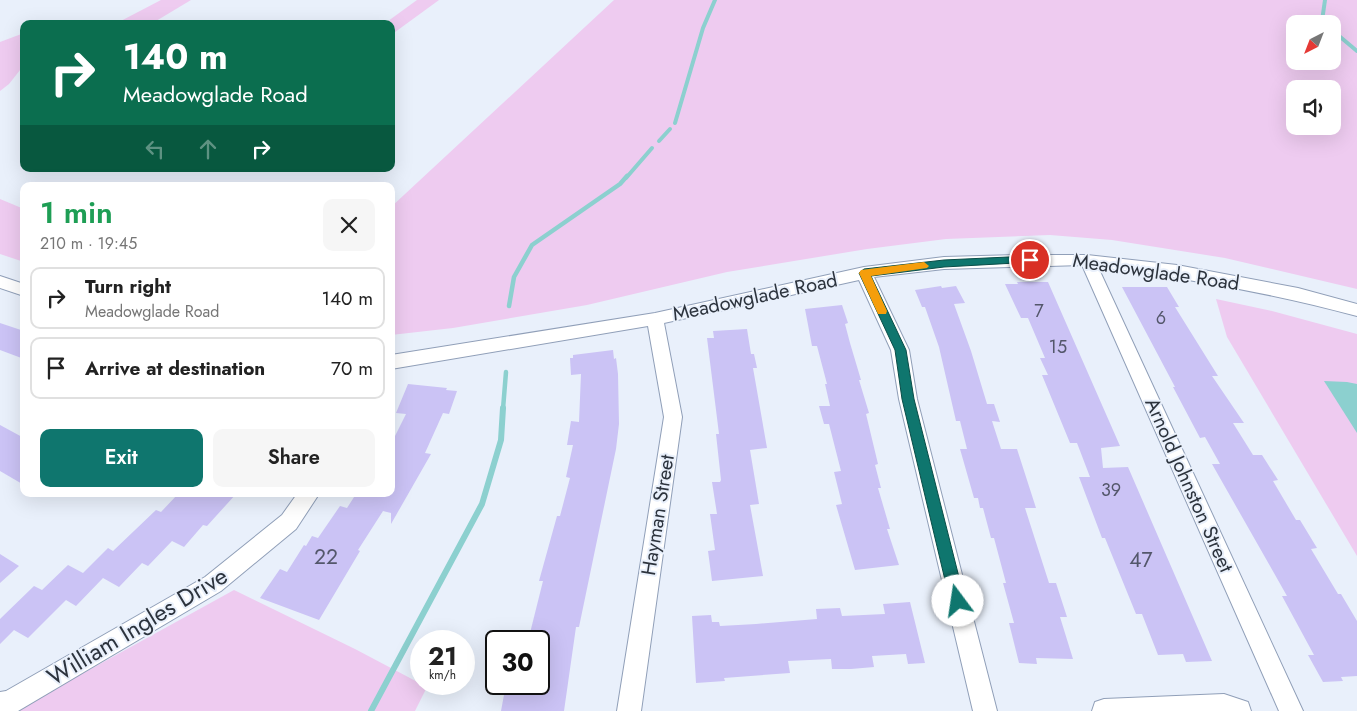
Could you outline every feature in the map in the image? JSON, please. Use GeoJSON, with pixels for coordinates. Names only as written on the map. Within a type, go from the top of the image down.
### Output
{"type":"FeatureCollection","features":[{"type":"Feature","properties":{"kind":"street","name":"Meadowglade Road"},"geometry":{"type":"LineString","coordinates":[[395,361],[655,319],[864,273],[944,263],[1086,260],[1177,271],[1298,294],[1357,310]]}},
{"type":"Feature","properties":{"kind":"street","name":"Arnold Johnston Street"},"geometry":{"type":"LineString","coordinates":[[1086,260],[1291,711]]}},
{"type":"Feature","properties":{"kind":"street"},"geometry":{"type":"LineString","coordinates":[[864,273],[900,350],[908,399],[985,711]]}},
{"type":"Feature","properties":{"kind":"street"},"geometry":{"type":"LineString","coordinates":[[0,282],[20,289]]}},
{"type":"Feature","properties":{"kind":"street","name":"Hayman Street"},"geometry":{"type":"LineString","coordinates":[[629,711],[673,417],[655,319]]}},
{"type":"Feature","properties":{"kind":"street","name":"William Ingles Drive"},"geometry":{"type":"LineString","coordinates":[[0,704],[9,703],[213,584],[289,522],[307,497]]}},
{"type":"Feature","properties":{"kind":"street"},"geometry":{"type":"LineString","coordinates":[[1104,711],[1224,706],[1240,711]]}},
{"type":"Feature","properties":{"kind":"shaded area"},"geometry":{"type":"Polygon","coordinates":[[[161,0],[191,0],[158,20],[123,20],[161,0]]]}},
{"type":"Feature","properties":{"kind":"shaded area"},"geometry":{"type":"Polygon","coordinates":[[[417,0],[439,0],[395,32],[395,20],[390,20],[417,0]]]}},
{"type":"Feature","properties":{"kind":"shaded area"},"geometry":{"type":"Polygon","coordinates":[[[614,0],[1357,0],[1357,289],[1225,258],[1112,240],[1050,235],[946,239],[867,249],[727,272],[587,305],[453,328],[395,335],[395,203],[614,0]]]}},
{"type":"Feature","properties":{"kind":"shaded area"},"geometry":{"type":"Polygon","coordinates":[[[20,34],[20,70],[9,84],[0,91],[0,42],[20,34]]]}},
{"type":"Feature","properties":{"kind":"shaded area"},"geometry":{"type":"Polygon","coordinates":[[[0,199],[20,207],[20,261],[0,254],[0,199]]]}},
{"type":"Feature","properties":{"kind":"shaded area"},"geometry":{"type":"Polygon","coordinates":[[[1216,299],[1272,311],[1357,334],[1357,556],[1227,337],[1216,299]]]}},
{"type":"Feature","properties":{"kind":"shaded area"},"geometry":{"type":"Polygon","coordinates":[[[1324,381],[1357,384],[1357,433],[1324,381]]]}},
{"type":"Feature","properties":{"kind":"shaded area"},"geometry":{"type":"Polygon","coordinates":[[[234,590],[410,678],[410,695],[423,695],[415,711],[0,711],[69,681],[234,590]]]}},
{"type":"Feature","properties":{"kind":"building"},"geometry":{"type":"Polygon","coordinates":[[[1017,282],[1048,282],[1120,446],[1101,448],[1103,468],[1128,467],[1212,661],[1186,662],[1183,654],[1158,655],[1142,614],[1136,614],[1105,538],[1102,538],[1079,477],[1090,477],[1077,443],[1070,443],[1042,375],[1048,375],[1040,358],[1045,358],[1028,318],[1021,318],[1005,284],[1018,284],[1017,282]]]}},
{"type":"Feature","properties":{"kind":"building"},"geometry":{"type":"Polygon","coordinates":[[[941,286],[942,288],[956,286],[965,303],[954,304],[987,404],[994,404],[1000,422],[992,421],[1001,449],[1017,449],[1036,508],[1025,508],[1049,583],[1056,583],[1067,617],[1060,617],[1073,659],[1036,658],[1037,664],[1019,663],[1009,623],[1014,623],[1003,583],[1006,583],[994,538],[991,538],[983,508],[980,508],[978,498],[974,498],[960,449],[967,449],[960,421],[956,421],[939,347],[925,307],[922,307],[915,290],[941,286]]]}},
{"type":"Feature","properties":{"kind":"building"},"geometry":{"type":"Polygon","coordinates":[[[1122,287],[1167,287],[1179,307],[1175,307],[1218,376],[1212,376],[1244,423],[1233,423],[1253,455],[1262,455],[1278,480],[1273,481],[1296,520],[1300,520],[1317,548],[1311,549],[1357,621],[1357,676],[1341,677],[1343,681],[1323,682],[1308,655],[1314,655],[1282,596],[1287,596],[1212,464],[1220,464],[1205,437],[1200,438],[1122,287]]]}},
{"type":"Feature","properties":{"kind":"building"},"geometry":{"type":"Polygon","coordinates":[[[842,305],[848,323],[845,324],[861,380],[859,380],[869,413],[866,414],[878,464],[875,465],[881,488],[878,488],[890,529],[887,529],[899,565],[855,570],[836,505],[842,504],[834,472],[841,471],[829,424],[824,424],[819,406],[830,406],[825,384],[827,384],[817,346],[812,346],[805,309],[842,305]]]}},
{"type":"Feature","properties":{"kind":"building"},"geometry":{"type":"Polygon","coordinates":[[[0,323],[20,330],[20,358],[0,350],[0,323]]]}},
{"type":"Feature","properties":{"kind":"building"},"geometry":{"type":"Polygon","coordinates":[[[747,329],[751,354],[754,354],[757,368],[753,368],[767,448],[750,450],[759,504],[750,505],[763,576],[712,581],[708,551],[715,550],[710,514],[717,514],[712,482],[720,482],[721,480],[716,434],[719,434],[707,338],[714,338],[713,331],[747,329]]]}},
{"type":"Feature","properties":{"kind":"building"},"geometry":{"type":"Polygon","coordinates":[[[613,350],[618,374],[619,424],[616,449],[579,627],[576,627],[564,711],[501,711],[504,695],[550,695],[550,630],[531,630],[543,581],[539,581],[570,478],[566,477],[573,445],[567,445],[571,421],[579,422],[581,374],[571,375],[570,358],[573,358],[573,355],[613,350]]]}},
{"type":"Feature","properties":{"kind":"building"},"geometry":{"type":"Polygon","coordinates":[[[408,384],[447,388],[446,390],[457,391],[449,414],[443,413],[425,453],[431,454],[391,524],[391,513],[383,511],[358,550],[360,551],[319,620],[260,598],[280,569],[287,572],[312,536],[318,538],[340,506],[347,508],[354,497],[395,497],[395,436],[406,414],[396,413],[408,384]]]}},
{"type":"Feature","properties":{"kind":"building"},"geometry":{"type":"Polygon","coordinates":[[[0,425],[20,436],[20,483],[0,471],[0,425]]]}},
{"type":"Feature","properties":{"kind":"building"},"geometry":{"type":"Polygon","coordinates":[[[175,497],[233,497],[207,526],[203,525],[184,547],[172,541],[148,566],[142,563],[119,587],[103,578],[76,606],[66,600],[28,638],[14,630],[0,644],[0,619],[34,586],[42,590],[68,565],[83,573],[108,548],[113,551],[156,510],[161,512],[175,497]]]}},
{"type":"Feature","properties":{"kind":"building"},"geometry":{"type":"Polygon","coordinates":[[[0,554],[19,566],[0,583],[0,554]]]}},
{"type":"Feature","properties":{"kind":"building"},"geometry":{"type":"Polygon","coordinates":[[[910,602],[925,663],[908,664],[906,654],[872,656],[874,667],[851,669],[832,669],[831,659],[788,661],[790,673],[724,678],[725,681],[696,683],[692,616],[711,615],[712,622],[719,622],[720,626],[756,624],[817,619],[816,609],[840,608],[842,616],[885,614],[883,604],[910,602]]]}},
{"type":"Feature","properties":{"kind":"waterway"},"geometry":{"type":"LineString","coordinates":[[675,123],[703,28],[715,0]]}},
{"type":"Feature","properties":{"kind":"waterway"},"geometry":{"type":"LineString","coordinates":[[1323,15],[1325,0]]}},
{"type":"Feature","properties":{"kind":"waterway"},"geometry":{"type":"LineString","coordinates":[[1341,38],[1357,51]]}},
{"type":"Feature","properties":{"kind":"waterway"},"geometry":{"type":"LineString","coordinates":[[659,141],[670,129]]}},
{"type":"Feature","properties":{"kind":"waterway"},"geometry":{"type":"LineString","coordinates":[[626,178],[652,148]]}},
{"type":"Feature","properties":{"kind":"waterway"},"geometry":{"type":"LineString","coordinates":[[509,306],[514,277],[532,245],[620,184],[627,176]]}},
{"type":"Feature","properties":{"kind":"waterway"},"geometry":{"type":"LineString","coordinates":[[503,409],[506,372]]}},
{"type":"Feature","properties":{"kind":"waterway"},"geometry":{"type":"LineString","coordinates":[[371,711],[482,504],[501,440],[503,408]]}},
{"type":"Feature","properties":{"kind":"slow traffic"},"geometry":{"type":"LineString","coordinates":[[882,311],[864,273],[924,266]]}},
{"type":"Feature","properties":{"kind":"route"},"geometry":{"type":"LineString","coordinates":[[958,601],[908,399],[900,350],[864,273],[944,263],[1030,260]]}}]}
